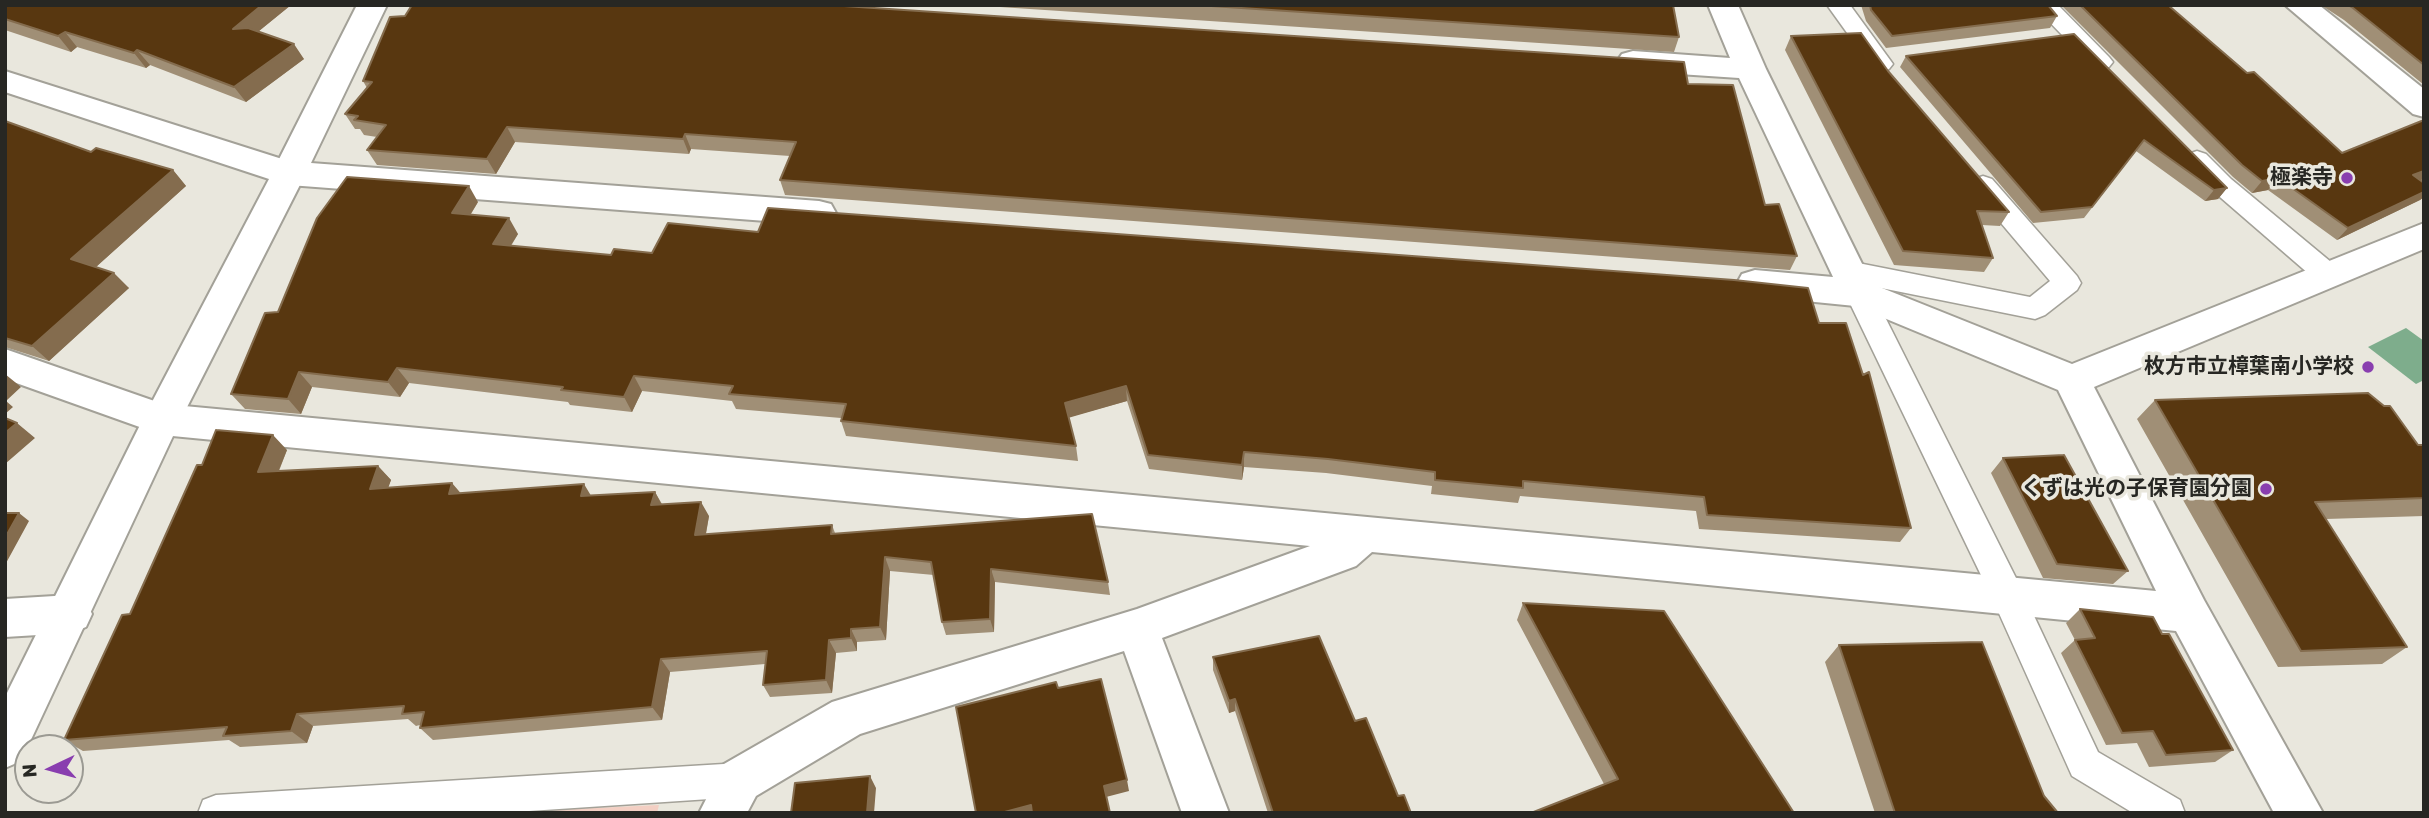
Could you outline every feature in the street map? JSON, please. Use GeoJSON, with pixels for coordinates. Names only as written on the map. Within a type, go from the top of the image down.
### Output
{"type":"FeatureCollection","features":[{"type":"Feature","properties":{"kind":"street"},"geometry":{"type":"LineString","coordinates":[[5,746],[71,614],[162,419],[372,5]]}},
{"type":"Feature","properties":{"kind":"street"},"geometry":{"type":"LineString","coordinates":[[1723,5],[1750,69],[1853,282]]}},
{"type":"Feature","properties":{"kind":"street"},"geometry":{"type":"LineString","coordinates":[[2300,5],[2424,106]]}},
{"type":"Feature","properties":{"kind":"street"},"geometry":{"type":"LineString","coordinates":[[1612,60],[1750,69]]}},
{"type":"Feature","properties":{"kind":"street"},"geometry":{"type":"LineString","coordinates":[[5,81],[289,173],[847,215]]}},
{"type":"Feature","properties":{"kind":"street"},"geometry":{"type":"LineString","coordinates":[[2072,380],[2424,234]]}},
{"type":"Feature","properties":{"kind":"street"},"geometry":{"type":"LineString","coordinates":[[1727,280],[1853,282],[2072,380],[2189,613],[2300,813]]}},
{"type":"Feature","properties":{"kind":"street"},"geometry":{"type":"LineString","coordinates":[[5,364],[162,419],[2189,613]]}},
{"type":"Feature","properties":{"kind":"street"},"geometry":{"type":"LineString","coordinates":[[731,796],[848,717],[1138,628],[1340,553],[1363,535]]}},
{"type":"Feature","properties":{"kind":"street"},"geometry":{"type":"LineString","coordinates":[[5,618],[71,614]]}},
{"type":"Feature","properties":{"kind":"street"},"geometry":{"type":"LineString","coordinates":[[1138,628],[1206,813]]}},
{"type":"Feature","properties":{"kind":"lane"},"geometry":{"type":"LineString","coordinates":[[1838,5],[1891,58],[1900,88]]}},
{"type":"Feature","properties":{"kind":"lane"},"geometry":{"type":"LineString","coordinates":[[2044,5],[2120,82]]}},
{"type":"Feature","properties":{"kind":"lane"},"geometry":{"type":"LineString","coordinates":[[2047,38],[2073,35]]}},
{"type":"Feature","properties":{"kind":"lane"},"geometry":{"type":"LineString","coordinates":[[2176,138],[2222,185],[2327,274]]}},
{"type":"Feature","properties":{"kind":"lane"},"geometry":{"type":"LineString","coordinates":[[1853,282],[2035,308],[2067,283],[1970,170]]}},
{"type":"Feature","properties":{"kind":"lane"},"geometry":{"type":"LineString","coordinates":[[1853,282],[2008,596],[2085,764],[2167,813]]}},
{"type":"Feature","properties":{"kind":"lane"},"geometry":{"type":"LineString","coordinates":[[216,813],[731,796]]}},
{"type":"Feature","properties":{"kind":"shaded area"},"geometry":{"type":"Polygon","coordinates":[[[2406,328],[2424,341],[2424,380],[2416,384],[2368,347],[2406,328]]]}},
{"type":"Feature","properties":{"kind":"shaded area"},"geometry":{"type":"Polygon","coordinates":[[[659,805],[657,813],[489,813],[659,805]]]}},
{"type":"Feature","properties":{"kind":"building"},"geometry":{"type":"Polygon","coordinates":[[[5,5],[262,5],[233,29],[248,28],[294,44],[234,87],[137,50],[134,53],[65,32],[58,36],[5,19],[5,5]]]}},
{"type":"Feature","properties":{"kind":"building"},"geometry":{"type":"Polygon","coordinates":[[[412,5],[829,5],[1684,62],[1688,84],[1733,85],[1765,205],[1779,204],[1797,256],[780,180],[796,142],[685,134],[683,139],[507,127],[487,159],[367,150],[386,125],[354,120],[358,116],[345,114],[372,82],[363,81],[390,17],[405,16],[412,5]]]}},
{"type":"Feature","properties":{"kind":"building"},"geometry":{"type":"Polygon","coordinates":[[[1196,5],[1673,5],[1679,37],[1196,5]]]}},
{"type":"Feature","properties":{"kind":"building"},"geometry":{"type":"Polygon","coordinates":[[[1870,5],[2048,5],[2057,16],[1892,36],[1870,5]]]}},
{"type":"Feature","properties":{"kind":"building"},"geometry":{"type":"Polygon","coordinates":[[[2080,5],[2168,5],[2247,73],[2254,72],[2342,153],[2424,120],[2424,171],[2413,175],[2424,183],[2424,192],[2348,228],[2278,178],[2262,181],[2242,165],[2080,5]]]}},
{"type":"Feature","properties":{"kind":"building"},"geometry":{"type":"Polygon","coordinates":[[[2348,5],[2424,5],[2424,65],[2353,8],[2348,5]]]}},
{"type":"Feature","properties":{"kind":"building"},"geometry":{"type":"Polygon","coordinates":[[[1861,33],[1888,71],[2009,212],[1977,211],[1993,258],[1903,251],[1791,36],[1861,33]]]}},
{"type":"Feature","properties":{"kind":"building"},"geometry":{"type":"Polygon","coordinates":[[[2074,34],[2227,188],[2214,190],[2144,140],[2092,207],[2041,212],[1906,56],[2074,34]]]}},
{"type":"Feature","properties":{"kind":"building"},"geometry":{"type":"Polygon","coordinates":[[[5,121],[91,152],[96,148],[173,170],[71,259],[114,273],[32,346],[5,338],[5,121]]]}},
{"type":"Feature","properties":{"kind":"building"},"geometry":{"type":"Polygon","coordinates":[[[347,177],[469,186],[452,213],[509,218],[493,244],[611,255],[614,249],[652,253],[668,223],[758,232],[768,208],[1734,280],[1808,288],[1819,323],[1846,323],[1863,375],[1869,372],[1911,528],[1707,515],[1704,497],[1523,481],[1523,488],[1435,480],[1435,472],[1328,459],[1244,452],[1242,465],[1148,455],[1126,386],[1065,403],[1076,446],[841,421],[846,404],[729,394],[733,386],[634,376],[624,397],[561,390],[563,387],[397,368],[388,382],[299,372],[288,399],[231,394],[265,313],[278,312],[317,218],[347,177]]]}},
{"type":"Feature","properties":{"kind":"building"},"geometry":{"type":"Polygon","coordinates":[[[2368,393],[2384,406],[2390,406],[2418,445],[2424,445],[2424,498],[2315,502],[2407,647],[2301,651],[2155,400],[2368,393]]]}},
{"type":"Feature","properties":{"kind":"building"},"geometry":{"type":"Polygon","coordinates":[[[5,418],[17,423],[5,433],[5,418]]]}},
{"type":"Feature","properties":{"kind":"building"},"geometry":{"type":"Polygon","coordinates":[[[216,430],[273,435],[258,472],[378,466],[370,489],[452,483],[449,494],[584,484],[581,496],[655,492],[651,505],[701,502],[695,535],[832,525],[831,534],[1092,514],[1108,582],[991,569],[990,619],[942,622],[931,562],[885,557],[880,627],[851,629],[851,638],[829,640],[826,680],[763,685],[767,651],[661,659],[652,707],[420,728],[424,712],[402,714],[404,706],[297,714],[291,731],[223,736],[227,727],[84,738],[84,734],[67,734],[122,615],[130,614],[197,465],[202,465],[216,430]]]}},
{"type":"Feature","properties":{"kind":"building"},"geometry":{"type":"Polygon","coordinates":[[[2064,455],[2128,571],[2057,564],[2003,458],[2064,455]]]}},
{"type":"Feature","properties":{"kind":"building"},"geometry":{"type":"Polygon","coordinates":[[[5,513],[19,513],[5,538],[5,513]]]}},
{"type":"Feature","properties":{"kind":"building"},"geometry":{"type":"Polygon","coordinates":[[[1523,603],[1664,611],[1794,813],[1531,813],[1618,779],[1523,603]]]}},
{"type":"Feature","properties":{"kind":"building"},"geometry":{"type":"Polygon","coordinates":[[[2080,609],[2153,617],[2162,634],[2169,634],[2233,750],[2166,755],[2153,731],[2122,733],[2075,640],[2095,638],[2080,609]]]}},
{"type":"Feature","properties":{"kind":"building"},"geometry":{"type":"Polygon","coordinates":[[[1319,636],[1355,721],[1366,718],[1398,796],[1404,795],[1411,813],[1273,813],[1235,699],[1229,701],[1213,657],[1319,636]]]}},
{"type":"Feature","properties":{"kind":"building"},"geometry":{"type":"Polygon","coordinates":[[[1982,642],[2044,796],[2058,813],[1895,813],[1839,645],[1982,642]]]}},
{"type":"Feature","properties":{"kind":"building"},"geometry":{"type":"Polygon","coordinates":[[[1101,679],[1127,780],[1104,786],[1110,813],[1032,813],[1031,805],[1001,813],[976,813],[956,707],[1056,682],[1058,688],[1101,679]]]}},
{"type":"Feature","properties":{"kind":"building"},"geometry":{"type":"Polygon","coordinates":[[[870,776],[867,813],[791,813],[795,783],[870,776]]]}},
{"type":"Feature","properties":{"kind":"place","name":"極楽寺"},"geometry":{"type":"Point","coordinates":[2347,178]}},
{"type":"Feature","properties":{"kind":"place","name":"枚方市立樟葉南小学校"},"geometry":{"type":"Point","coordinates":[2368,367]}},
{"type":"Feature","properties":{"kind":"place","name":"くずは光の子保育園分園"},"geometry":{"type":"Point","coordinates":[2266,489]}}]}
